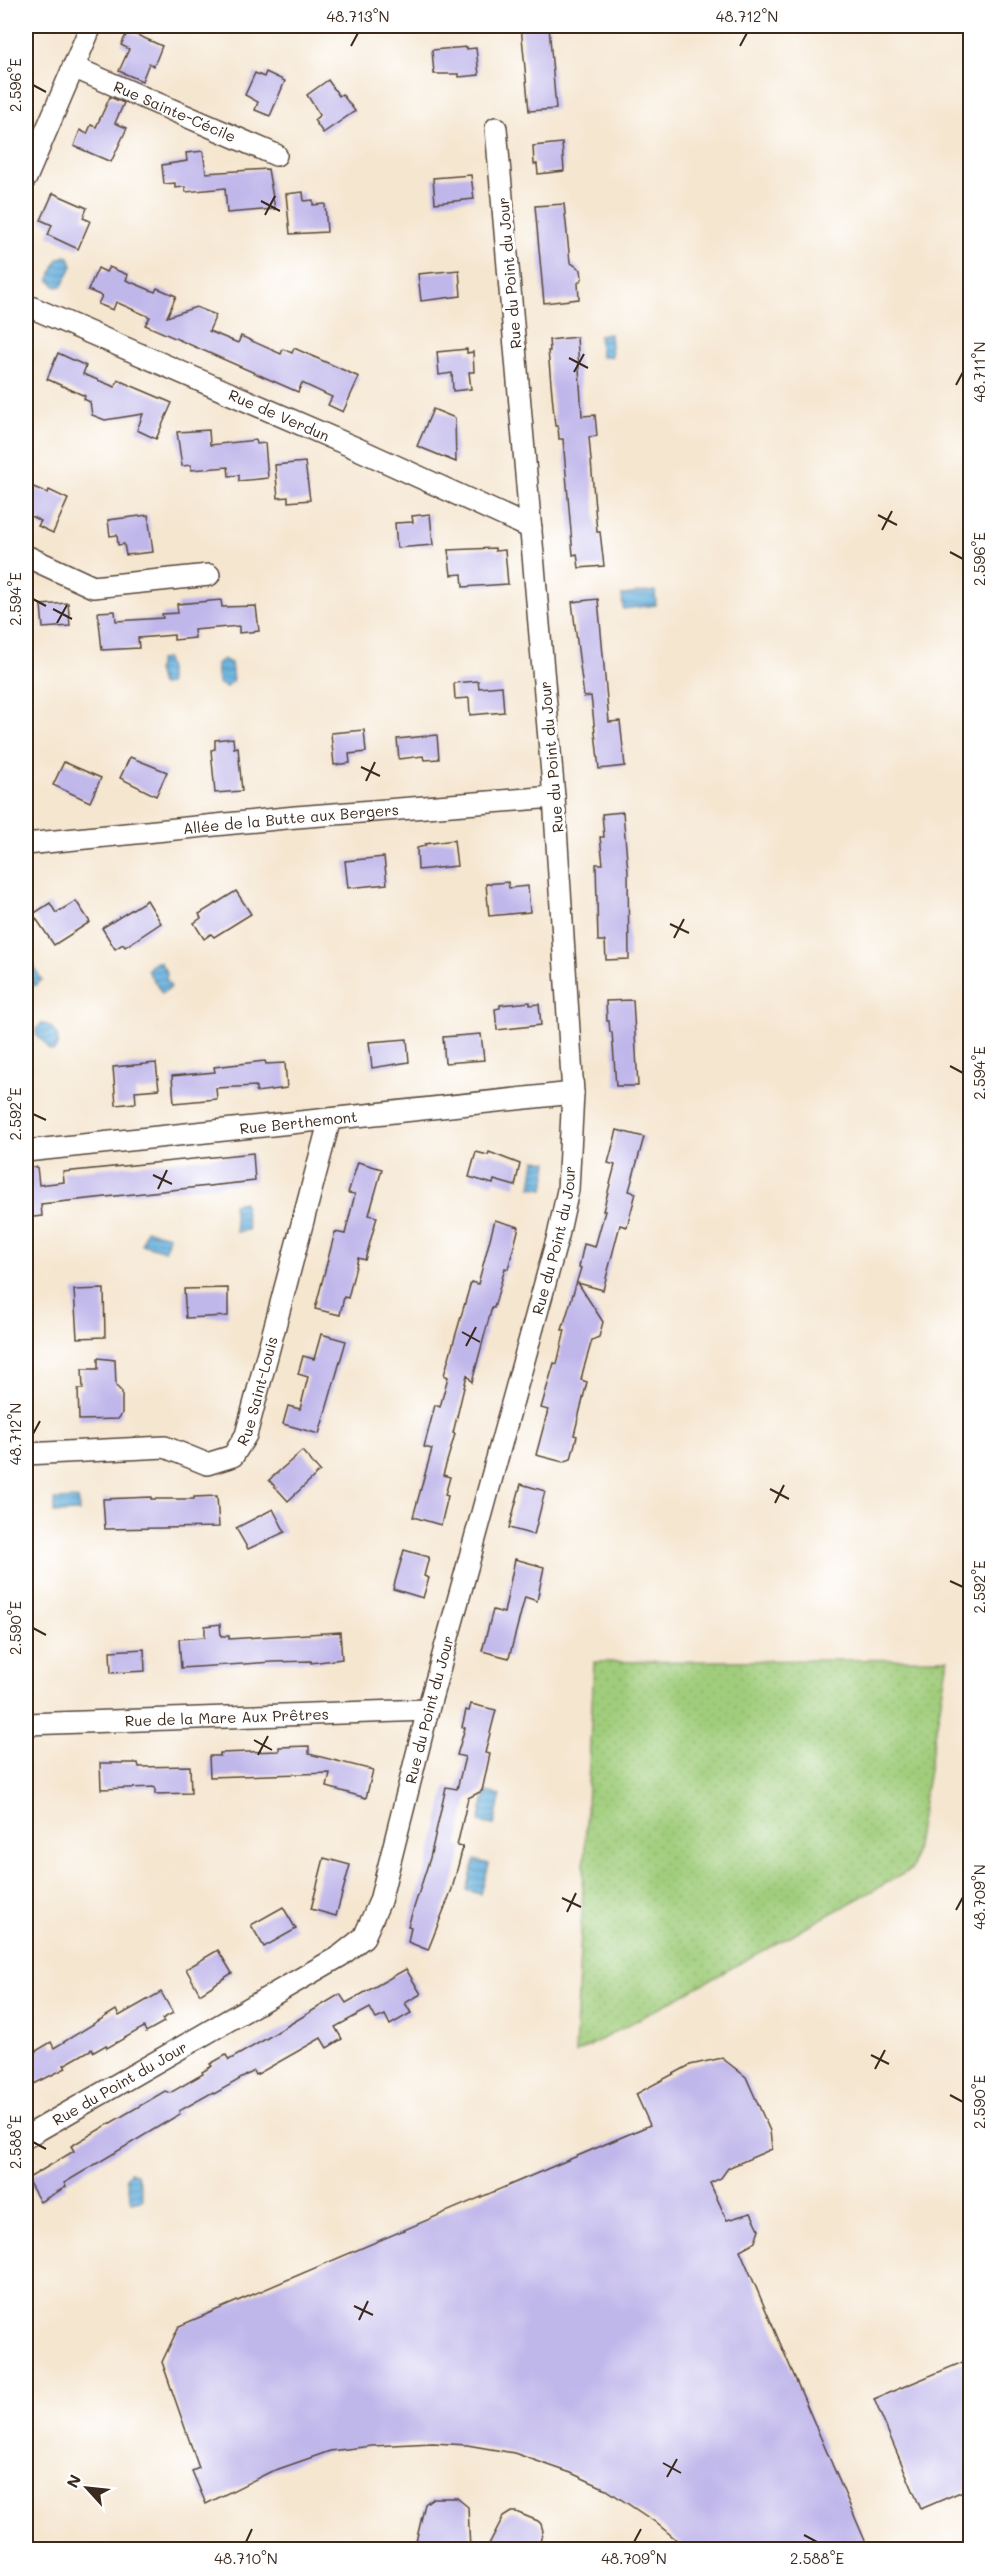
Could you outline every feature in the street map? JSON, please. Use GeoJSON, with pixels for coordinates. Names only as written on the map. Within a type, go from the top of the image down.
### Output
{"type":"FeatureCollection","features":[{"type":"Feature","properties":{"kind":"street"},"geometry":{"type":"LineString","coordinates":[[26,178],[34,136],[73,67],[91,26]]}},
{"type":"Feature","properties":{"kind":"street","name":"Rue Sainte-Cécile"},"geometry":{"type":"LineString","coordinates":[[73,67],[276,155]]}},
{"type":"Feature","properties":{"kind":"street","name":"Rue du Point du Jour"},"geometry":{"type":"LineString","coordinates":[[26,2137],[340,1956],[364,1937],[380,1901],[428,1710],[558,1236],[568,1190],[573,1093],[554,796],[496,128]]}},
{"type":"Feature","properties":{"kind":"street","name":"Rue de Verdun"},"geometry":{"type":"LineString","coordinates":[[26,305],[358,449],[531,528]]}},
{"type":"Feature","properties":{"kind":"street"},"geometry":{"type":"LineString","coordinates":[[26,556],[93,587],[209,575]]}},
{"type":"Feature","properties":{"kind":"street","name":"Allée de la Butte aux Bergers"},"geometry":{"type":"LineString","coordinates":[[26,844],[289,818],[554,796]]}},
{"type":"Feature","properties":{"kind":"street","name":"Rue Berthemont"},"geometry":{"type":"LineString","coordinates":[[26,1151],[573,1093]]}},
{"type":"Feature","properties":{"kind":"street","name":"Rue Saint-Louis"},"geometry":{"type":"LineString","coordinates":[[26,1454],[165,1447],[207,1464],[233,1456],[246,1435],[330,1119]]}},
{"type":"Feature","properties":{"kind":"street","name":"Rue de la Mare Aux Prêtres"},"geometry":{"type":"LineString","coordinates":[[26,1724],[428,1710]]}},
{"type":"Feature","properties":{"kind":"green space"},"geometry":{"type":"Polygon","coordinates":[[[948,1659],[912,1869],[575,2054],[594,1662],[948,1659]]]}},
{"type":"Feature","properties":{"kind":"water"},"geometry":{"type":"Polygon","coordinates":[[[69,257],[72,266],[62,286],[56,287],[49,279],[58,259],[69,257]]]}},
{"type":"Feature","properties":{"kind":"water"},"geometry":{"type":"Polygon","coordinates":[[[610,334],[612,356],[601,357],[599,335],[610,334]]]}},
{"type":"Feature","properties":{"kind":"water"},"geometry":{"type":"Polygon","coordinates":[[[655,591],[656,605],[623,609],[622,595],[655,591]]]}},
{"type":"Feature","properties":{"kind":"water"},"geometry":{"type":"Polygon","coordinates":[[[166,659],[169,684],[161,685],[157,670],[159,660],[166,659]]]}},
{"type":"Feature","properties":{"kind":"water"},"geometry":{"type":"Polygon","coordinates":[[[223,659],[231,663],[233,681],[226,687],[218,683],[216,664],[223,659]]]}},
{"type":"Feature","properties":{"kind":"water"},"geometry":{"type":"Polygon","coordinates":[[[26,958],[29,959],[42,980],[34,986],[26,974],[26,958]]]}},
{"type":"Feature","properties":{"kind":"water"},"geometry":{"type":"Polygon","coordinates":[[[155,962],[160,962],[167,973],[166,979],[171,987],[162,993],[147,970],[155,962]]]}},
{"type":"Feature","properties":{"kind":"water"},"geometry":{"type":"Polygon","coordinates":[[[41,1024],[51,1027],[56,1033],[58,1043],[54,1051],[49,1050],[36,1035],[36,1029],[41,1024]]]}},
{"type":"Feature","properties":{"kind":"water"},"geometry":{"type":"Polygon","coordinates":[[[535,1160],[548,1162],[544,1189],[531,1187],[535,1160]]]}},
{"type":"Feature","properties":{"kind":"water"},"geometry":{"type":"Polygon","coordinates":[[[244,1202],[248,1230],[236,1232],[233,1204],[244,1202]]]}},
{"type":"Feature","properties":{"kind":"water"},"geometry":{"type":"Polygon","coordinates":[[[146,1230],[169,1236],[165,1251],[142,1244],[146,1230]]]}},
{"type":"Feature","properties":{"kind":"water"},"geometry":{"type":"Polygon","coordinates":[[[78,1499],[79,1512],[54,1513],[54,1500],[78,1499]]]}},
{"type":"Feature","properties":{"kind":"water"},"geometry":{"type":"Polygon","coordinates":[[[486,1792],[501,1795],[494,1825],[479,1822],[486,1792]]]}},
{"type":"Feature","properties":{"kind":"water"},"geometry":{"type":"Polygon","coordinates":[[[475,1860],[489,1864],[481,1894],[467,1890],[475,1860]]]}},
{"type":"Feature","properties":{"kind":"water"},"geometry":{"type":"Polygon","coordinates":[[[130,2172],[137,2174],[143,2199],[132,2202],[126,2177],[130,2172]]]}},
{"type":"Feature","properties":{"kind":"building"},"geometry":{"type":"Polygon","coordinates":[[[521,26],[549,26],[556,109],[529,111],[521,26]]]}},
{"type":"Feature","properties":{"kind":"building"},"geometry":{"type":"Polygon","coordinates":[[[128,31],[162,46],[154,66],[149,63],[142,81],[119,71],[129,49],[121,45],[128,31]]]}},
{"type":"Feature","properties":{"kind":"building"},"geometry":{"type":"Polygon","coordinates":[[[467,47],[467,49],[476,48],[479,75],[459,77],[459,74],[434,74],[432,50],[467,47]]]}},
{"type":"Feature","properties":{"kind":"building"},"geometry":{"type":"Polygon","coordinates":[[[266,72],[285,81],[270,116],[255,110],[258,102],[245,95],[255,73],[264,77],[266,72]]]}},
{"type":"Feature","properties":{"kind":"building"},"geometry":{"type":"Polygon","coordinates":[[[328,80],[339,96],[342,94],[355,111],[323,133],[314,120],[320,115],[307,95],[328,80]]]}},
{"type":"Feature","properties":{"kind":"building"},"geometry":{"type":"Polygon","coordinates":[[[110,97],[124,103],[115,123],[127,128],[111,162],[74,146],[80,130],[87,134],[91,125],[96,127],[110,97]]]}},
{"type":"Feature","properties":{"kind":"building"},"geometry":{"type":"Polygon","coordinates":[[[562,143],[564,171],[538,174],[537,164],[534,164],[533,146],[562,143]]]}},
{"type":"Feature","properties":{"kind":"building"},"geometry":{"type":"Polygon","coordinates":[[[203,151],[206,173],[268,169],[275,209],[227,213],[225,188],[186,192],[185,187],[175,188],[175,183],[164,184],[162,165],[187,161],[186,153],[203,151]]]}},
{"type":"Feature","properties":{"kind":"building"},"geometry":{"type":"Polygon","coordinates":[[[471,175],[474,199],[435,203],[433,178],[471,175]]]}},
{"type":"Feature","properties":{"kind":"building"},"geometry":{"type":"Polygon","coordinates":[[[303,192],[304,201],[313,200],[313,205],[325,204],[327,232],[290,234],[286,194],[303,192]]]}},
{"type":"Feature","properties":{"kind":"building"},"geometry":{"type":"Polygon","coordinates":[[[53,193],[87,208],[83,218],[90,221],[78,249],[48,235],[52,225],[41,220],[53,193]]]}},
{"type":"Feature","properties":{"kind":"building"},"geometry":{"type":"Polygon","coordinates":[[[564,204],[570,262],[581,270],[582,279],[578,283],[579,299],[544,303],[535,206],[564,204]]]}},
{"type":"Feature","properties":{"kind":"building"},"geometry":{"type":"Polygon","coordinates":[[[109,267],[128,275],[126,280],[155,292],[157,288],[176,296],[167,317],[196,307],[216,315],[209,331],[238,343],[241,336],[281,354],[283,349],[292,353],[294,348],[359,377],[343,412],[328,405],[332,397],[302,383],[298,392],[145,325],[150,317],[116,302],[113,310],[98,304],[102,296],[88,290],[98,268],[106,272],[109,267]]]}},
{"type":"Feature","properties":{"kind":"building"},"geometry":{"type":"Polygon","coordinates":[[[459,270],[461,296],[421,301],[418,274],[459,270]]]}},
{"type":"Feature","properties":{"kind":"building"},"geometry":{"type":"Polygon","coordinates":[[[577,337],[582,416],[595,415],[597,436],[589,437],[597,532],[600,532],[604,566],[579,568],[577,554],[573,555],[563,439],[559,439],[558,426],[555,426],[548,351],[550,351],[549,340],[577,337]]]}},
{"type":"Feature","properties":{"kind":"building"},"geometry":{"type":"Polygon","coordinates":[[[467,349],[467,353],[473,352],[474,372],[469,372],[471,389],[453,391],[452,373],[439,375],[437,352],[467,349]]]}},
{"type":"Feature","properties":{"kind":"building"},"geometry":{"type":"Polygon","coordinates":[[[58,353],[86,366],[83,374],[115,387],[118,380],[172,403],[156,439],[137,430],[143,414],[105,420],[92,415],[90,402],[84,399],[85,396],[47,379],[58,353]]]}},
{"type":"Feature","properties":{"kind":"building"},"geometry":{"type":"Polygon","coordinates":[[[433,409],[455,418],[456,462],[417,446],[433,409]]]}},
{"type":"Feature","properties":{"kind":"building"},"geometry":{"type":"Polygon","coordinates":[[[209,430],[210,445],[256,440],[257,444],[265,443],[268,478],[239,481],[239,475],[229,476],[228,467],[191,470],[191,465],[182,466],[177,432],[209,430]]]}},
{"type":"Feature","properties":{"kind":"building"},"geometry":{"type":"Polygon","coordinates":[[[305,462],[310,500],[288,502],[288,497],[278,498],[275,465],[305,462]]]}},
{"type":"Feature","properties":{"kind":"building"},"geometry":{"type":"Polygon","coordinates":[[[26,484],[48,493],[49,490],[68,499],[53,533],[38,526],[41,521],[26,514],[26,484]]]}},
{"type":"Feature","properties":{"kind":"building"},"geometry":{"type":"Polygon","coordinates":[[[430,514],[433,545],[397,548],[395,523],[413,522],[412,516],[430,514]]]}},
{"type":"Feature","properties":{"kind":"building"},"geometry":{"type":"Polygon","coordinates":[[[148,515],[153,552],[126,555],[124,544],[118,545],[117,535],[110,536],[108,520],[148,515]]]}},
{"type":"Feature","properties":{"kind":"building"},"geometry":{"type":"Polygon","coordinates":[[[495,548],[495,551],[505,550],[508,584],[463,587],[462,574],[451,575],[448,550],[495,548]]]}},
{"type":"Feature","properties":{"kind":"building"},"geometry":{"type":"Polygon","coordinates":[[[598,599],[609,722],[620,721],[625,766],[599,769],[591,696],[584,697],[572,602],[598,599]]]}},
{"type":"Feature","properties":{"kind":"building"},"geometry":{"type":"Polygon","coordinates":[[[221,600],[222,607],[256,606],[259,631],[239,633],[239,626],[194,630],[195,638],[174,640],[174,635],[138,638],[139,648],[102,650],[98,612],[115,611],[116,621],[163,618],[162,614],[178,613],[177,604],[221,600]]]}},
{"type":"Feature","properties":{"kind":"building"},"geometry":{"type":"Polygon","coordinates":[[[68,603],[70,626],[43,628],[41,605],[68,603]]]}},
{"type":"Feature","properties":{"kind":"building"},"geometry":{"type":"Polygon","coordinates":[[[478,681],[479,688],[502,686],[504,712],[470,715],[469,698],[455,699],[454,683],[478,681]]]}},
{"type":"Feature","properties":{"kind":"building"},"geometry":{"type":"Polygon","coordinates":[[[364,730],[366,752],[349,754],[350,763],[334,765],[331,733],[364,730]]]}},
{"type":"Feature","properties":{"kind":"building"},"geometry":{"type":"Polygon","coordinates":[[[437,735],[439,759],[424,760],[423,756],[399,759],[397,739],[437,735]]]}},
{"type":"Feature","properties":{"kind":"building"},"geometry":{"type":"Polygon","coordinates":[[[233,738],[234,748],[238,747],[242,791],[215,793],[211,750],[215,749],[215,740],[233,738]]]}},
{"type":"Feature","properties":{"kind":"building"},"geometry":{"type":"Polygon","coordinates":[[[130,757],[167,772],[156,796],[120,778],[130,757]]]}},
{"type":"Feature","properties":{"kind":"building"},"geometry":{"type":"Polygon","coordinates":[[[64,762],[101,778],[90,802],[53,785],[64,762]]]}},
{"type":"Feature","properties":{"kind":"building"},"geometry":{"type":"Polygon","coordinates":[[[623,812],[628,872],[629,959],[606,960],[605,941],[598,941],[596,864],[603,864],[600,837],[604,837],[602,814],[623,812]]]}},
{"type":"Feature","properties":{"kind":"building"},"geometry":{"type":"Polygon","coordinates":[[[454,840],[457,866],[418,870],[417,848],[425,844],[454,840]]]}},
{"type":"Feature","properties":{"kind":"building"},"geometry":{"type":"Polygon","coordinates":[[[384,857],[387,884],[348,888],[345,861],[384,857]]]}},
{"type":"Feature","properties":{"kind":"building"},"geometry":{"type":"Polygon","coordinates":[[[508,882],[509,888],[528,886],[530,912],[489,916],[486,884],[508,882]]]}},
{"type":"Feature","properties":{"kind":"building"},"geometry":{"type":"Polygon","coordinates":[[[236,891],[251,914],[214,937],[211,934],[204,939],[194,923],[201,918],[199,914],[236,891]]]}},
{"type":"Feature","properties":{"kind":"building"},"geometry":{"type":"Polygon","coordinates":[[[147,900],[161,923],[125,947],[123,944],[115,949],[102,928],[147,900]]]}},
{"type":"Feature","properties":{"kind":"building"},"geometry":{"type":"Polygon","coordinates":[[[76,901],[90,922],[54,945],[33,914],[50,903],[56,913],[76,901]]]}},
{"type":"Feature","properties":{"kind":"building"},"geometry":{"type":"Polygon","coordinates":[[[633,1000],[638,1086],[616,1086],[612,1032],[610,1032],[609,1021],[607,1021],[606,1001],[633,1000]]]}},
{"type":"Feature","properties":{"kind":"building"},"geometry":{"type":"Polygon","coordinates":[[[530,1002],[530,1005],[539,1004],[541,1025],[497,1030],[495,1009],[500,1008],[500,1005],[530,1002]]]}},
{"type":"Feature","properties":{"kind":"building"},"geometry":{"type":"Polygon","coordinates":[[[481,1034],[484,1060],[445,1063],[443,1037],[481,1034]]]}},
{"type":"Feature","properties":{"kind":"building"},"geometry":{"type":"Polygon","coordinates":[[[407,1039],[409,1062],[372,1068],[369,1042],[407,1039]]]}},
{"type":"Feature","properties":{"kind":"building"},"geometry":{"type":"Polygon","coordinates":[[[265,1061],[266,1064],[285,1063],[287,1088],[256,1092],[256,1086],[216,1088],[217,1099],[174,1103],[172,1076],[215,1072],[214,1067],[265,1061]]]}},
{"type":"Feature","properties":{"kind":"building"},"geometry":{"type":"Polygon","coordinates":[[[156,1063],[159,1089],[135,1091],[136,1103],[116,1105],[113,1067],[156,1063]]]}},
{"type":"Feature","properties":{"kind":"building"},"geometry":{"type":"Polygon","coordinates":[[[617,1130],[644,1137],[629,1191],[636,1193],[627,1227],[620,1225],[603,1290],[578,1283],[603,1322],[599,1337],[592,1340],[583,1371],[581,1380],[587,1382],[574,1435],[577,1436],[571,1459],[563,1462],[536,1455],[548,1410],[541,1408],[554,1363],[557,1364],[565,1330],[562,1330],[581,1268],[579,1267],[584,1244],[595,1247],[605,1211],[603,1211],[615,1165],[608,1163],[617,1130]]]}},
{"type":"Feature","properties":{"kind":"building"},"geometry":{"type":"Polygon","coordinates":[[[476,1152],[488,1155],[489,1152],[520,1164],[515,1186],[494,1180],[493,1184],[469,1177],[476,1152]]]}},
{"type":"Feature","properties":{"kind":"building"},"geometry":{"type":"Polygon","coordinates":[[[253,1153],[255,1181],[41,1204],[42,1216],[26,1218],[26,1167],[37,1167],[39,1185],[64,1182],[63,1172],[253,1153]]]}},
{"type":"Feature","properties":{"kind":"building"},"geometry":{"type":"Polygon","coordinates":[[[358,1162],[382,1169],[369,1215],[377,1217],[365,1260],[358,1258],[348,1298],[344,1297],[340,1315],[315,1309],[335,1232],[345,1234],[355,1194],[348,1193],[358,1162]]]}},
{"type":"Feature","properties":{"kind":"building"},"geometry":{"type":"Polygon","coordinates":[[[495,1220],[519,1227],[508,1269],[505,1268],[494,1308],[492,1307],[472,1382],[467,1375],[453,1433],[455,1434],[443,1475],[450,1477],[441,1525],[413,1517],[432,1449],[424,1447],[435,1405],[440,1407],[448,1377],[444,1375],[471,1282],[478,1284],[495,1220]]]}},
{"type":"Feature","properties":{"kind":"building"},"geometry":{"type":"Polygon","coordinates":[[[228,1288],[228,1316],[186,1318],[184,1289],[228,1288]]]}},
{"type":"Feature","properties":{"kind":"building"},"geometry":{"type":"Polygon","coordinates":[[[104,1289],[105,1337],[77,1338],[74,1290],[104,1289]]]}},
{"type":"Feature","properties":{"kind":"building"},"geometry":{"type":"Polygon","coordinates":[[[321,1334],[346,1341],[319,1434],[283,1424],[288,1406],[300,1409],[308,1377],[298,1374],[303,1356],[314,1359],[321,1334]]]}},
{"type":"Feature","properties":{"kind":"building"},"geometry":{"type":"Polygon","coordinates":[[[98,1358],[115,1360],[116,1386],[122,1392],[122,1414],[118,1419],[79,1420],[78,1389],[83,1389],[82,1369],[98,1369],[98,1358]]]}},
{"type":"Feature","properties":{"kind":"building"},"geometry":{"type":"Polygon","coordinates":[[[302,1451],[320,1471],[288,1501],[269,1480],[302,1451]]]}},
{"type":"Feature","properties":{"kind":"building"},"geometry":{"type":"Polygon","coordinates":[[[521,1484],[545,1491],[534,1535],[509,1528],[521,1484]]]}},
{"type":"Feature","properties":{"kind":"building"},"geometry":{"type":"Polygon","coordinates":[[[217,1496],[219,1527],[105,1529],[103,1499],[151,1497],[151,1499],[194,1499],[194,1497],[217,1496]]]}},
{"type":"Feature","properties":{"kind":"building"},"geometry":{"type":"Polygon","coordinates":[[[273,1509],[285,1532],[248,1549],[236,1528],[273,1509]]]}},
{"type":"Feature","properties":{"kind":"building"},"geometry":{"type":"Polygon","coordinates":[[[404,1550],[429,1557],[424,1576],[429,1578],[423,1598],[393,1589],[404,1550]]]}},
{"type":"Feature","properties":{"kind":"building"},"geometry":{"type":"Polygon","coordinates":[[[515,1559],[544,1567],[537,1601],[525,1597],[509,1658],[482,1651],[493,1610],[504,1613],[515,1559]]]}},
{"type":"Feature","properties":{"kind":"building"},"geometry":{"type":"Polygon","coordinates":[[[220,1624],[221,1636],[229,1636],[229,1639],[340,1632],[342,1659],[311,1663],[311,1661],[273,1662],[181,1668],[179,1639],[205,1637],[205,1626],[220,1624]]]}},
{"type":"Feature","properties":{"kind":"building"},"geometry":{"type":"Polygon","coordinates":[[[144,1649],[145,1671],[111,1673],[110,1651],[144,1649]]]}},
{"type":"Feature","properties":{"kind":"building"},"geometry":{"type":"Polygon","coordinates":[[[471,1704],[496,1710],[485,1753],[490,1754],[482,1791],[468,1798],[457,1846],[463,1847],[452,1889],[428,1950],[408,1942],[411,1927],[408,1926],[430,1858],[446,1787],[457,1789],[465,1757],[457,1755],[465,1728],[462,1727],[466,1710],[469,1711],[471,1704]]]}},
{"type":"Feature","properties":{"kind":"building"},"geometry":{"type":"Polygon","coordinates":[[[309,1746],[309,1754],[373,1770],[366,1798],[327,1787],[330,1773],[210,1777],[209,1756],[220,1756],[220,1753],[279,1751],[279,1747],[309,1746]]]}},
{"type":"Feature","properties":{"kind":"building"},"geometry":{"type":"Polygon","coordinates":[[[100,1763],[138,1763],[139,1767],[190,1766],[191,1793],[155,1794],[155,1787],[101,1789],[100,1763]]]}},
{"type":"Feature","properties":{"kind":"building"},"geometry":{"type":"Polygon","coordinates":[[[324,1858],[350,1865],[336,1916],[311,1909],[324,1858]]]}},
{"type":"Feature","properties":{"kind":"building"},"geometry":{"type":"Polygon","coordinates":[[[283,1907],[296,1929],[264,1947],[251,1925],[283,1907]]]}},
{"type":"Feature","properties":{"kind":"building"},"geometry":{"type":"Polygon","coordinates":[[[218,1950],[232,1973],[200,1994],[186,1969],[218,1950]]]}},
{"type":"Feature","properties":{"kind":"building"},"geometry":{"type":"Polygon","coordinates":[[[406,1969],[421,1994],[405,2003],[411,2013],[390,2025],[385,2015],[376,2019],[370,2008],[335,2027],[342,2039],[327,2048],[321,2038],[256,2075],[254,2071],[214,2094],[213,2092],[64,2183],[66,2187],[40,2202],[27,2179],[74,2151],[71,2146],[165,2091],[170,2093],[203,2074],[202,2072],[212,2066],[210,2064],[226,2055],[229,2060],[340,1994],[346,2003],[406,1969]]]}},
{"type":"Feature","properties":{"kind":"building"},"geometry":{"type":"Polygon","coordinates":[[[161,1992],[173,2013],[162,2019],[164,2022],[146,2032],[144,2027],[107,2048],[106,2045],[94,2052],[92,2049],[64,2065],[66,2068],[26,2088],[26,2057],[51,2042],[54,2048],[116,2010],[119,2016],[161,1992]]]}},
{"type":"Feature","properties":{"kind":"building"},"geometry":{"type":"Polygon","coordinates":[[[722,2058],[746,2077],[770,2131],[772,2149],[728,2168],[721,2178],[710,2183],[727,2220],[751,2213],[759,2229],[755,2242],[740,2250],[869,2550],[689,2550],[655,2522],[604,2488],[571,2473],[514,2453],[467,2445],[433,2443],[330,2451],[270,2472],[206,2504],[192,2471],[199,2468],[162,2362],[179,2326],[650,2125],[636,2094],[690,2065],[722,2058]]]}},
{"type":"Feature","properties":{"kind":"building"},"geometry":{"type":"Polygon","coordinates":[[[970,2359],[970,2488],[921,2509],[874,2399],[970,2359]]]}},
{"type":"Feature","properties":{"kind":"building"},"geometry":{"type":"Polygon","coordinates":[[[433,2498],[457,2498],[468,2507],[470,2550],[414,2550],[425,2504],[433,2498]]]}},
{"type":"Feature","properties":{"kind":"building"},"geometry":{"type":"Polygon","coordinates":[[[516,2512],[541,2524],[543,2531],[537,2550],[486,2550],[503,2517],[516,2512]]]}}]}
